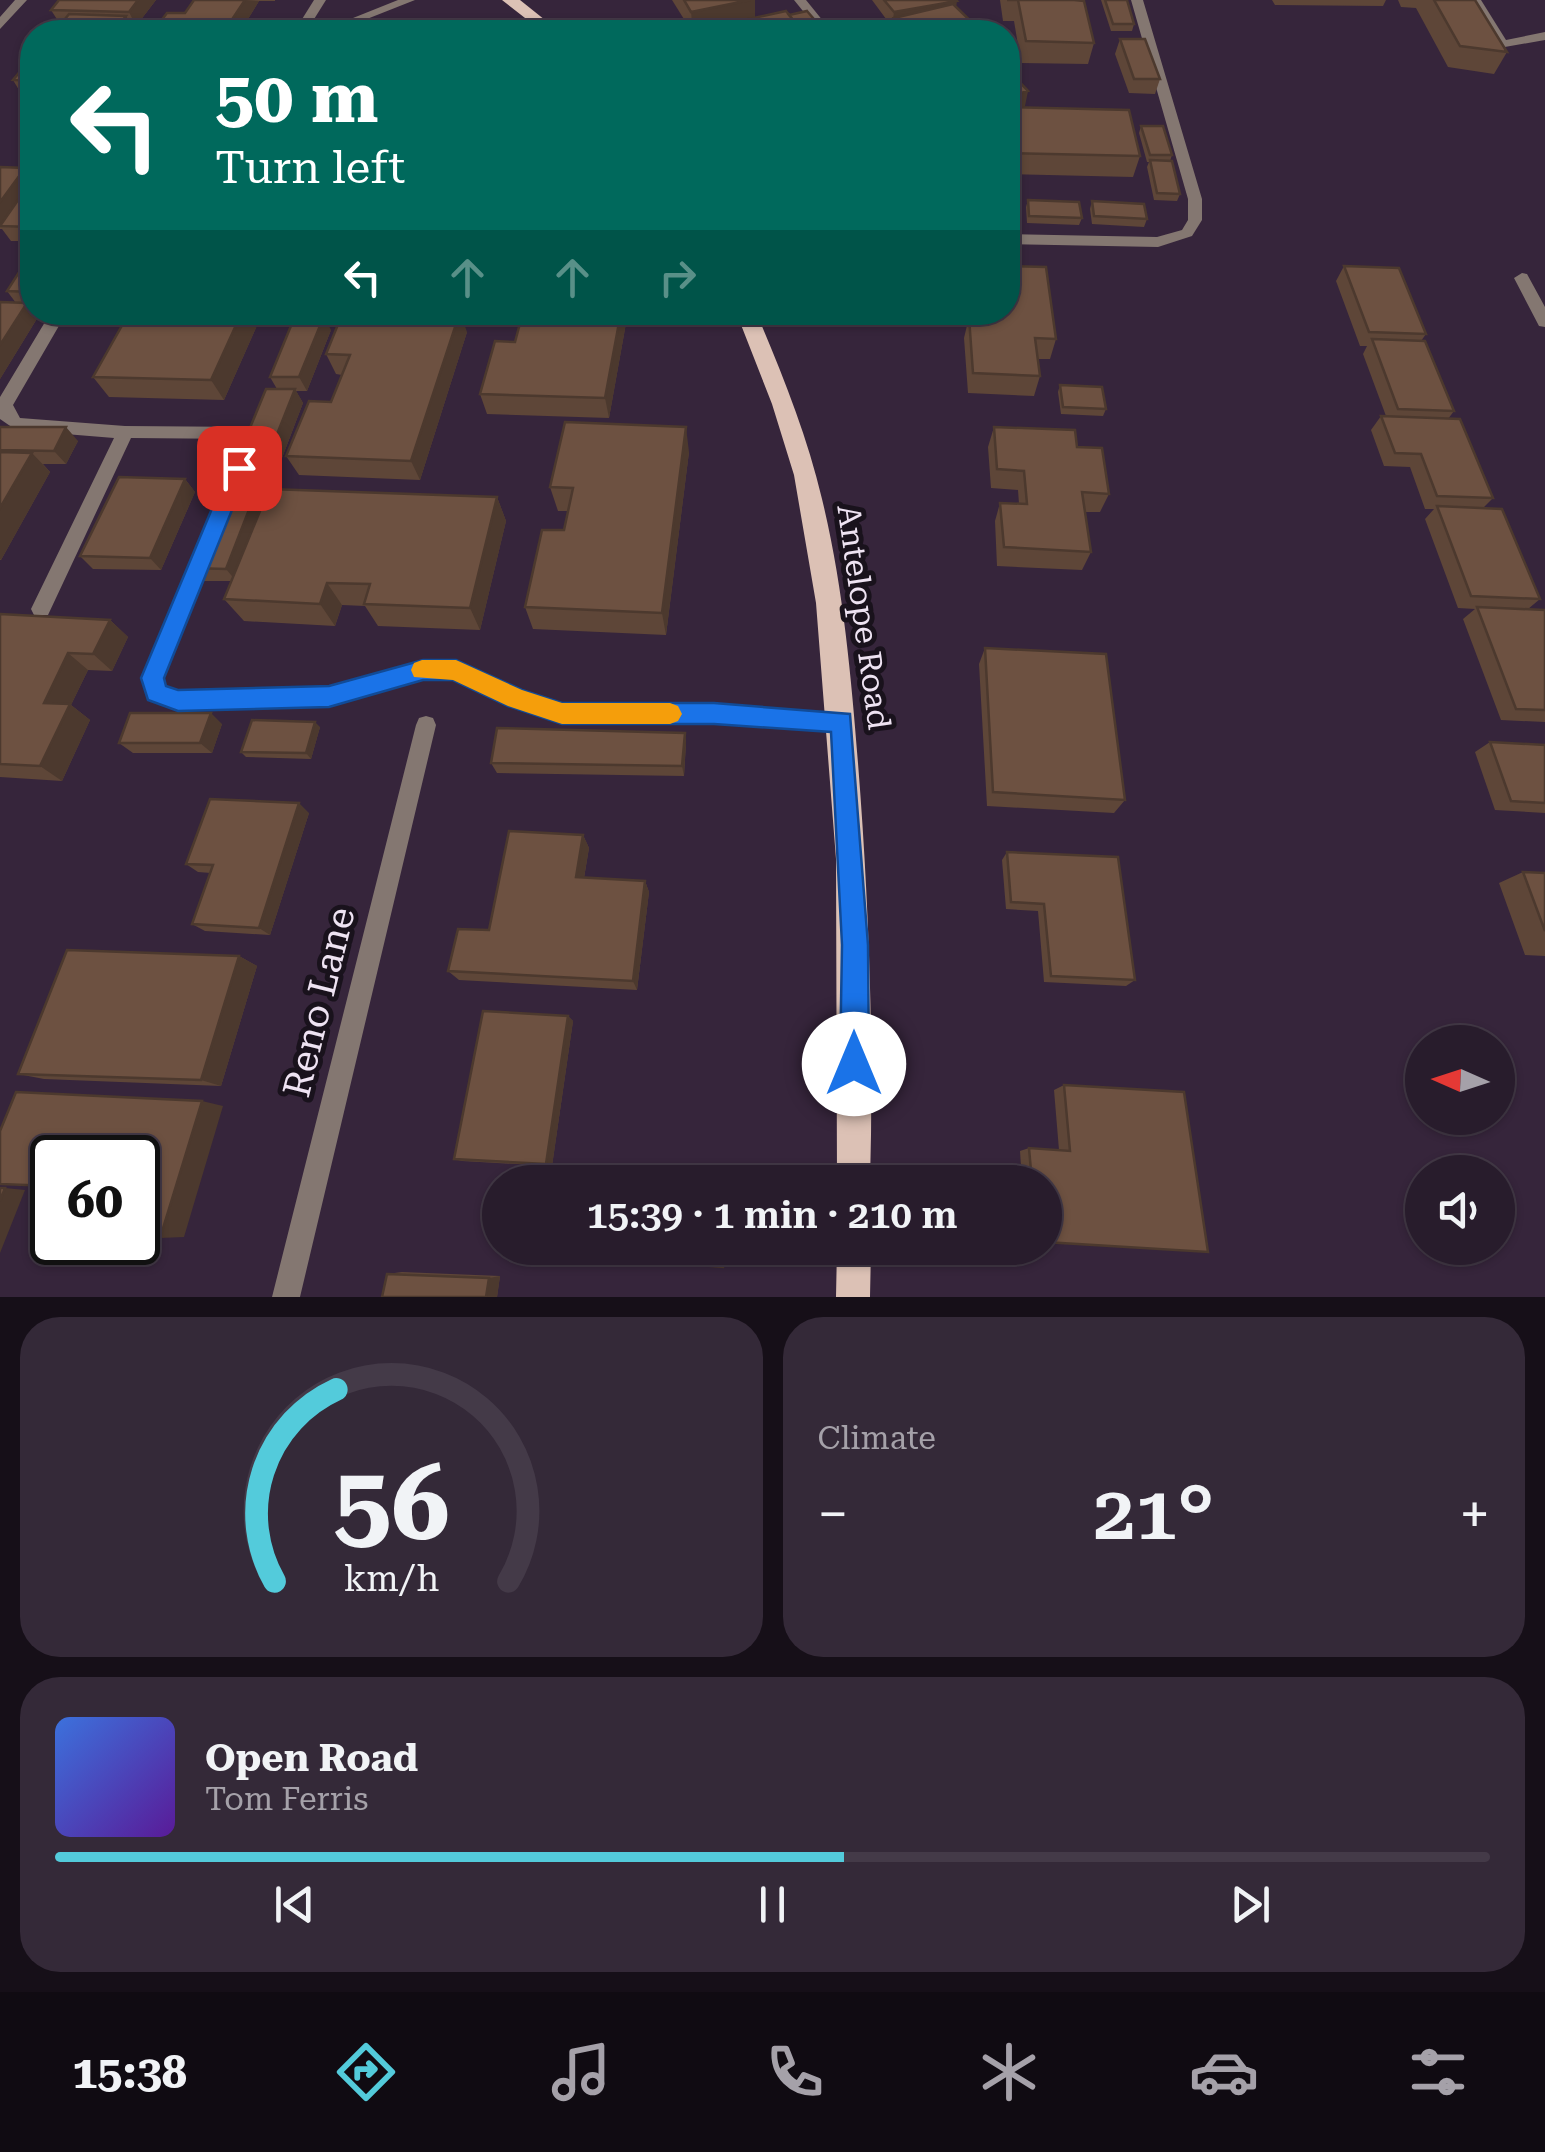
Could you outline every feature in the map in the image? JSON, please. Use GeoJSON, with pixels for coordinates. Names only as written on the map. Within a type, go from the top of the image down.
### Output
{"type":"FeatureCollection","features":[{"type":"Feature","properties":{"kind":"main road"},"geometry":{"type":"LineString","coordinates":[[510,0],[536,20]]}},
{"type":"Feature","properties":{"kind":"main road","name":"Antelope Road"},"geometry":{"type":"LineString","coordinates":[[751,325],[783,405],[811,499],[826,586],[842,722],[855,945],[854,1165]]}},
{"type":"Feature","properties":{"kind":"main road"},"geometry":{"type":"LineString","coordinates":[[853,1297],[854,1265]]}},
{"type":"Feature","properties":{"kind":"street"},"geometry":{"type":"LineString","coordinates":[[1,22],[21,0]]}},
{"type":"Feature","properties":{"kind":"street"},"geometry":{"type":"LineString","coordinates":[[356,20],[409,0]]}},
{"type":"Feature","properties":{"kind":"street"},"geometry":{"type":"LineString","coordinates":[[800,0],[816,20]]}},
{"type":"Feature","properties":{"kind":"street"},"geometry":{"type":"LineString","coordinates":[[1020,239],[1158,242],[1187,234],[1195,220],[1195,199],[1137,0]]}},
{"type":"Feature","properties":{"kind":"street"},"geometry":{"type":"LineString","coordinates":[[1475,0],[1503,45],[1545,36]]}},
{"type":"Feature","properties":{"kind":"street"},"geometry":{"type":"LineString","coordinates":[[1522,278],[1545,322]]}},
{"type":"Feature","properties":{"kind":"street"},"geometry":{"type":"LineString","coordinates":[[50,325],[4,405],[8,418],[16,424],[125,432],[258,425],[152,678],[156,693],[178,701],[329,696],[423,670],[456,670],[516,699],[562,714],[714,714],[842,722]]}},
{"type":"Feature","properties":{"kind":"street"},"geometry":{"type":"LineString","coordinates":[[41,609],[125,432]]}},
{"type":"Feature","properties":{"kind":"street","name":"Reno Lane"},"geometry":{"type":"LineString","coordinates":[[286,1297],[426,725]]}},
{"type":"Feature","properties":{"kind":"building"},"geometry":{"type":"Polygon","coordinates":[[[59,0],[138,0],[129,12],[51,10],[59,0]]]}},
{"type":"Feature","properties":{"kind":"building"},"geometry":{"type":"Polygon","coordinates":[[[194,0],[245,0],[232,20],[162,20],[167,13],[185,13],[194,0]]]}},
{"type":"Feature","properties":{"kind":"building"},"geometry":{"type":"Polygon","coordinates":[[[684,0],[750,0],[691,12],[684,0]]]}},
{"type":"Feature","properties":{"kind":"building"},"geometry":{"type":"Polygon","coordinates":[[[884,0],[956,0],[957,1],[894,12],[884,0]]]}},
{"type":"Feature","properties":{"kind":"building"},"geometry":{"type":"Polygon","coordinates":[[[1018,0],[1084,1],[1094,43],[1026,41],[1018,0]]]}},
{"type":"Feature","properties":{"kind":"building"},"geometry":{"type":"Polygon","coordinates":[[[1105,0],[1127,0],[1134,24],[1113,24],[1105,0]]]}},
{"type":"Feature","properties":{"kind":"building"},"geometry":{"type":"Polygon","coordinates":[[[1434,0],[1475,0],[1507,52],[1460,46],[1434,0]]]}},
{"type":"Feature","properties":{"kind":"building"},"geometry":{"type":"Polygon","coordinates":[[[953,4],[970,20],[896,20],[953,4]]]}},
{"type":"Feature","properties":{"kind":"building"},"geometry":{"type":"Polygon","coordinates":[[[786,11],[793,20],[744,20],[786,11]]]}},
{"type":"Feature","properties":{"kind":"building"},"geometry":{"type":"Polygon","coordinates":[[[807,11],[815,20],[793,20],[789,15],[807,11]]]}},
{"type":"Feature","properties":{"kind":"building"},"geometry":{"type":"Polygon","coordinates":[[[69,14],[126,16],[123,20],[64,20],[69,14]]]}},
{"type":"Feature","properties":{"kind":"building"},"geometry":{"type":"Polygon","coordinates":[[[1120,39],[1145,39],[1160,79],[1134,79],[1120,39]]]}},
{"type":"Feature","properties":{"kind":"building"},"geometry":{"type":"Polygon","coordinates":[[[1020,107],[1129,110],[1140,156],[1020,153],[1020,107]]]}},
{"type":"Feature","properties":{"kind":"building"},"geometry":{"type":"Polygon","coordinates":[[[1141,126],[1163,126],[1172,155],[1150,155],[1141,126]]]}},
{"type":"Feature","properties":{"kind":"building"},"geometry":{"type":"Polygon","coordinates":[[[1150,160],[1172,161],[1180,194],[1157,193],[1150,160]]]}},
{"type":"Feature","properties":{"kind":"building"},"geometry":{"type":"Polygon","coordinates":[[[0,167],[20,168],[20,175],[0,202],[0,167]]]}},
{"type":"Feature","properties":{"kind":"building"},"geometry":{"type":"Polygon","coordinates":[[[20,197],[20,227],[0,226],[20,197]]]}},
{"type":"Feature","properties":{"kind":"building"},"geometry":{"type":"Polygon","coordinates":[[[1028,200],[1079,202],[1082,218],[1029,216],[1028,200]]]}},
{"type":"Feature","properties":{"kind":"building"},"geometry":{"type":"Polygon","coordinates":[[[1092,201],[1144,204],[1147,219],[1094,216],[1092,201]]]}},
{"type":"Feature","properties":{"kind":"building"},"geometry":{"type":"Polygon","coordinates":[[[1020,266],[1046,267],[1056,339],[1035,338],[1040,376],[973,373],[970,325],[1020,325],[1020,266]]]}},
{"type":"Feature","properties":{"kind":"building"},"geometry":{"type":"Polygon","coordinates":[[[1344,266],[1399,268],[1426,334],[1369,332],[1344,266]]]}},
{"type":"Feature","properties":{"kind":"building"},"geometry":{"type":"Polygon","coordinates":[[[20,271],[20,292],[7,291],[20,271]]]}},
{"type":"Feature","properties":{"kind":"building"},"geometry":{"type":"Polygon","coordinates":[[[0,302],[20,303],[20,314],[0,345],[0,302]]]}},
{"type":"Feature","properties":{"kind":"building"},"geometry":{"type":"Polygon","coordinates":[[[122,325],[236,325],[211,380],[93,377],[122,325]]]}},
{"type":"Feature","properties":{"kind":"building"},"geometry":{"type":"Polygon","coordinates":[[[291,325],[320,325],[299,377],[270,377],[291,325]]]}},
{"type":"Feature","properties":{"kind":"building"},"geometry":{"type":"Polygon","coordinates":[[[338,325],[456,325],[411,461],[286,456],[309,401],[331,402],[350,355],[326,354],[338,325]]]}},
{"type":"Feature","properties":{"kind":"building"},"geometry":{"type":"Polygon","coordinates":[[[520,325],[619,325],[605,398],[480,394],[495,341],[515,342],[520,325]]]}},
{"type":"Feature","properties":{"kind":"building"},"geometry":{"type":"Polygon","coordinates":[[[1372,339],[1425,341],[1454,411],[1398,409],[1372,339]]]}},
{"type":"Feature","properties":{"kind":"building"},"geometry":{"type":"Polygon","coordinates":[[[1060,385],[1102,387],[1106,409],[1063,407],[1060,385]]]}},
{"type":"Feature","properties":{"kind":"building"},"geometry":{"type":"Polygon","coordinates":[[[266,389],[295,389],[268,457],[238,457],[266,389]]]}},
{"type":"Feature","properties":{"kind":"building"},"geometry":{"type":"Polygon","coordinates":[[[1381,416],[1460,419],[1493,498],[1437,496],[1421,454],[1395,453],[1381,416]]]}},
{"type":"Feature","properties":{"kind":"building"},"geometry":{"type":"Polygon","coordinates":[[[565,422],[686,427],[662,613],[525,607],[542,530],[564,530],[573,488],[550,487],[565,422]]]}},
{"type":"Feature","properties":{"kind":"building"},"geometry":{"type":"Polygon","coordinates":[[[0,427],[66,427],[54,451],[0,450],[0,427]]]}},
{"type":"Feature","properties":{"kind":"building"},"geometry":{"type":"Polygon","coordinates":[[[994,427],[1075,430],[1077,447],[1102,448],[1109,494],[1082,492],[1091,552],[1004,547],[1000,503],[1027,504],[1024,471],[997,469],[994,427]]]}},
{"type":"Feature","properties":{"kind":"building"},"geometry":{"type":"Polygon","coordinates":[[[0,452],[32,453],[0,508],[0,452]]]}},
{"type":"Feature","properties":{"kind":"building"},"geometry":{"type":"Polygon","coordinates":[[[119,477],[185,479],[150,558],[80,556],[119,477]]]}},
{"type":"Feature","properties":{"kind":"building"},"geometry":{"type":"Polygon","coordinates":[[[224,488],[257,489],[226,569],[192,568],[224,488]]]}},
{"type":"Feature","properties":{"kind":"building"},"geometry":{"type":"Polygon","coordinates":[[[269,489],[497,497],[470,608],[364,604],[370,584],[327,583],[320,604],[224,599],[269,489]]]}},
{"type":"Feature","properties":{"kind":"building"},"geometry":{"type":"Polygon","coordinates":[[[1437,506],[1502,509],[1540,599],[1471,596],[1437,506]]]}},
{"type":"Feature","properties":{"kind":"building"},"geometry":{"type":"Polygon","coordinates":[[[1477,607],[1545,610],[1545,710],[1516,709],[1477,607]]]}},
{"type":"Feature","properties":{"kind":"building"},"geometry":{"type":"Polygon","coordinates":[[[0,614],[110,620],[93,654],[68,653],[44,703],[70,704],[40,766],[0,764],[0,614]]]}},
{"type":"Feature","properties":{"kind":"building"},"geometry":{"type":"Polygon","coordinates":[[[985,648],[1106,654],[1125,800],[993,792],[985,648]]]}},
{"type":"Feature","properties":{"kind":"building"},"geometry":{"type":"Polygon","coordinates":[[[130,713],[211,713],[200,743],[119,743],[130,713]]]}},
{"type":"Feature","properties":{"kind":"building"},"geometry":{"type":"Polygon","coordinates":[[[252,720],[315,722],[306,753],[241,752],[252,720]]]}},
{"type":"Feature","properties":{"kind":"building"},"geometry":{"type":"Polygon","coordinates":[[[497,728],[685,733],[682,766],[491,763],[497,728]]]}},
{"type":"Feature","properties":{"kind":"building"},"geometry":{"type":"Polygon","coordinates":[[[1490,742],[1545,745],[1545,803],[1511,801],[1490,742]]]}},
{"type":"Feature","properties":{"kind":"building"},"geometry":{"type":"Polygon","coordinates":[[[210,799],[299,803],[259,928],[192,924],[213,865],[186,864],[210,799]]]}},
{"type":"Feature","properties":{"kind":"building"},"geometry":{"type":"Polygon","coordinates":[[[509,831],[583,835],[576,877],[645,881],[633,981],[448,971],[458,929],[489,930],[509,831]]]}},
{"type":"Feature","properties":{"kind":"building"},"geometry":{"type":"Polygon","coordinates":[[[1007,852],[1118,857],[1135,980],[1051,976],[1044,904],[1011,902],[1007,852]]]}},
{"type":"Feature","properties":{"kind":"building"},"geometry":{"type":"Polygon","coordinates":[[[1523,872],[1545,873],[1545,931],[1523,872]]]}},
{"type":"Feature","properties":{"kind":"building"},"geometry":{"type":"Polygon","coordinates":[[[67,950],[239,956],[201,1080],[18,1074],[67,950]]]}},
{"type":"Feature","properties":{"kind":"building"},"geometry":{"type":"Polygon","coordinates":[[[483,1011],[568,1016],[546,1164],[454,1159],[483,1011]]]}},
{"type":"Feature","properties":{"kind":"building"},"geometry":{"type":"Polygon","coordinates":[[[1064,1085],[1184,1092],[1208,1252],[1062,1243],[1062,1165],[1030,1165],[1029,1148],[1070,1151],[1064,1085]]]}},
{"type":"Feature","properties":{"kind":"building"},"geometry":{"type":"Polygon","coordinates":[[[16,1092],[202,1101],[160,1238],[160,1135],[30,1135],[30,1185],[0,1184],[0,1131],[16,1092]]]}},
{"type":"Feature","properties":{"kind":"building"},"geometry":{"type":"Polygon","coordinates":[[[387,1274],[489,1278],[486,1297],[382,1297],[387,1274]]]}},
{"type":"Feature","properties":{"kind":"slow traffic"},"geometry":{"type":"LineString","coordinates":[[422,670],[456,670],[516,699],[562,714],[670,714]]}},
{"type":"Feature","properties":{"kind":"route"},"geometry":{"type":"LineString","coordinates":[[239,468],[152,678],[156,693],[178,701],[329,696],[423,670],[456,670],[516,699],[562,714],[714,714],[842,722],[855,945],[854,1064]]}}]}
